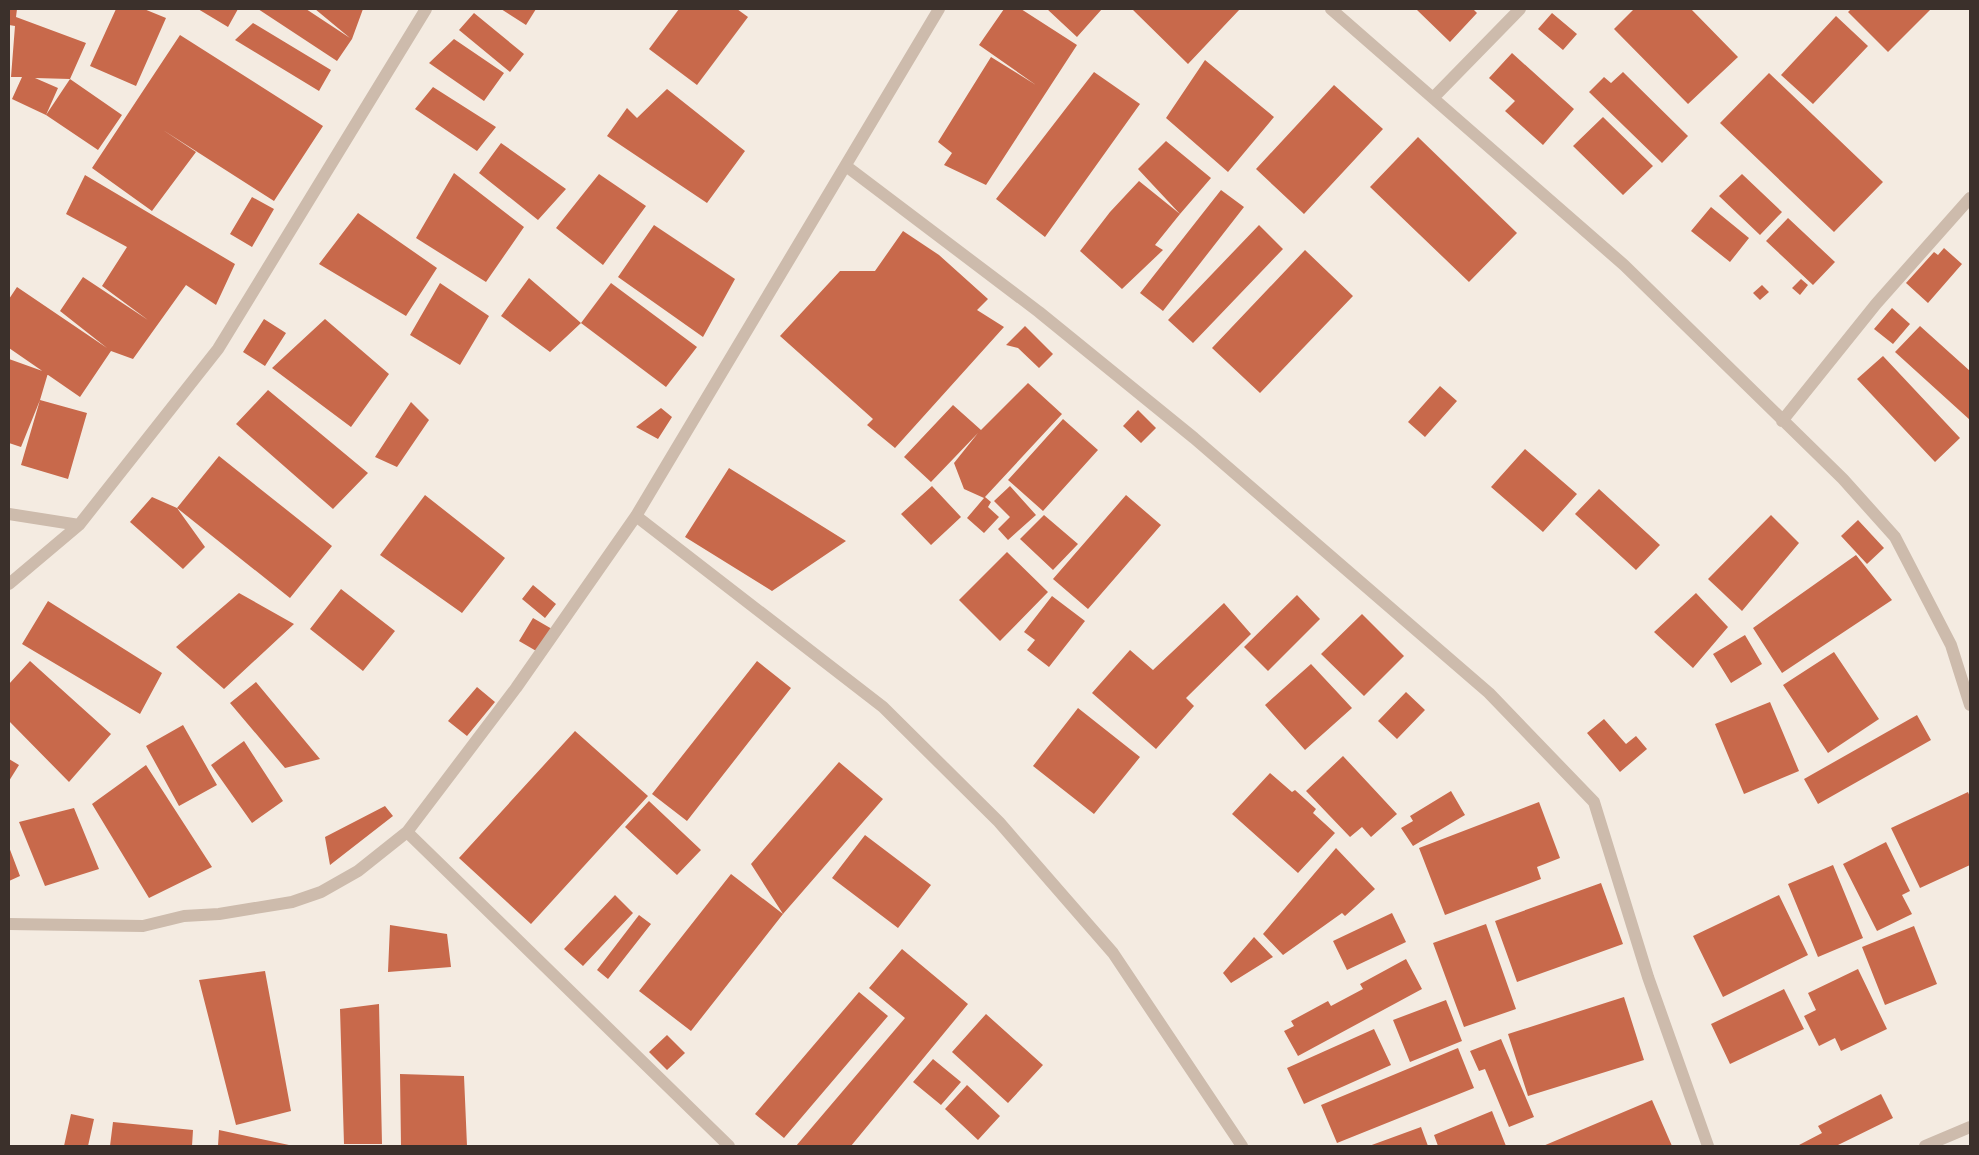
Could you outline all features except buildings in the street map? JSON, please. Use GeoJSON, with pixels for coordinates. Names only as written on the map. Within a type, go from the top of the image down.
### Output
{"type":"FeatureCollection","features":[{"type":"Feature","properties":{"kind":"street"},"geometry":{"type":"LineString","coordinates":[[9,584],[79,525],[218,349],[426,9]]}},
{"type":"Feature","properties":{"kind":"street"},"geometry":{"type":"LineString","coordinates":[[9,924],[144,926],[184,916],[219,914],[292,902],[321,892],[358,871],[407,832],[516,688],[636,516],[939,9]]}},
{"type":"Feature","properties":{"kind":"street"},"geometry":{"type":"LineString","coordinates":[[1332,9],[1624,265],[1843,479],[1895,537],[1951,645],[1970,705]]}},
{"type":"Feature","properties":{"kind":"street"},"geometry":{"type":"LineString","coordinates":[[1433,98],[1520,9]]}},
{"type":"Feature","properties":{"kind":"street"},"geometry":{"type":"LineString","coordinates":[[846,166],[1039,312],[1194,438],[1489,694],[1594,802],[1648,977],[1708,1146]]}},
{"type":"Feature","properties":{"kind":"street"},"geometry":{"type":"LineString","coordinates":[[1782,421],[1876,304],[1970,198]]}},
{"type":"Feature","properties":{"kind":"street"},"geometry":{"type":"LineString","coordinates":[[9,514],[79,525]]}},
{"type":"Feature","properties":{"kind":"street"},"geometry":{"type":"LineString","coordinates":[[636,516],[883,707],[999,822],[1113,953],[1242,1146]]}},
{"type":"Feature","properties":{"kind":"street"},"geometry":{"type":"LineString","coordinates":[[407,832],[729,1146]]}},
{"type":"Feature","properties":{"kind":"street"},"geometry":{"type":"LineString","coordinates":[[1925,1146],[1970,1127]]}}]}
